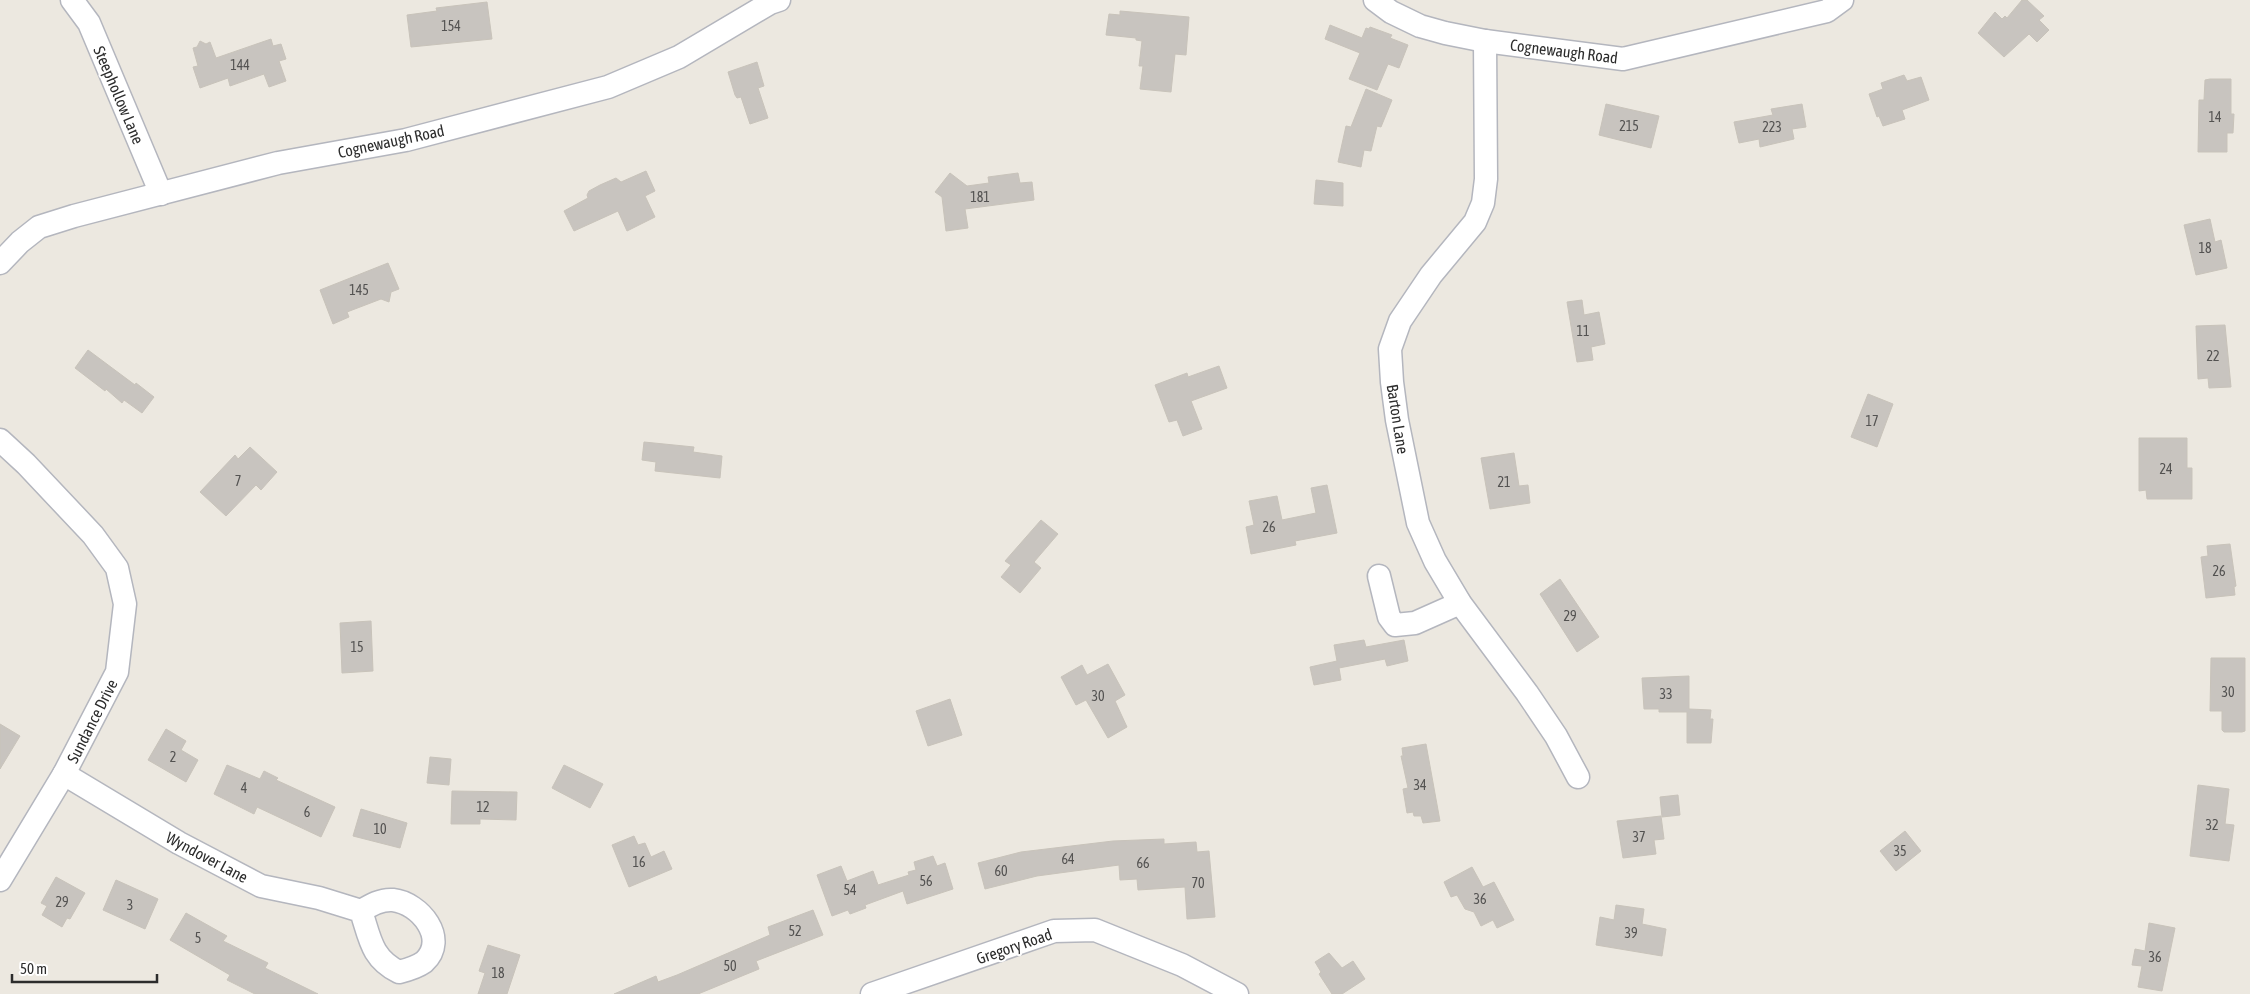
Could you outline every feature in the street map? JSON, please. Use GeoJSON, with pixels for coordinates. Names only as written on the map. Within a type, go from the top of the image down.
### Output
{"type":"FeatureCollection","features":[{"type":"Feature","properties":{"kind":"street","name":"Steephollow Lane"},"geometry":{"type":"LineString","coordinates":[[72,0],[89,23],[161,194]]}},
{"type":"Feature","properties":{"kind":"street","name":"Cognewaugh Road"},"geometry":{"type":"LineString","coordinates":[[0,264],[20,242],[39,227],[74,216],[278,163],[406,140],[608,87],[679,57],[770,3],[779,0]]}},
{"type":"Feature","properties":{"kind":"street","name":"Cognewaugh Road"},"geometry":{"type":"LineString","coordinates":[[1375,0],[1391,12],[1420,26],[1485,41],[1623,59],[1827,11],[1842,0]]}},
{"type":"Feature","properties":{"kind":"street","name":"Barton Lane"},"geometry":{"type":"LineString","coordinates":[[1485,41],[1486,180],[1483,203],[1475,222],[1431,275],[1400,321],[1390,348],[1397,420],[1418,523],[1434,561],[1460,603],[1527,693],[1556,736],[1578,777]]}},
{"type":"Feature","properties":{"kind":"street","name":"Sundance Drive"},"geometry":{"type":"LineString","coordinates":[[0,440],[26,464],[92,535],[117,568],[125,604],[116,672],[64,774],[0,880]]}},
{"type":"Feature","properties":{"kind":"street"},"geometry":{"type":"LineString","coordinates":[[1379,576],[1390,618],[1394,625],[1415,623],[1460,603]]}},
{"type":"Feature","properties":{"kind":"street","name":"Wyndover Lane"},"geometry":{"type":"LineString","coordinates":[[64,774],[179,843],[261,886],[319,898],[361,912]]}},
{"type":"Feature","properties":{"kind":"street","name":"Gregory Road"},"geometry":{"type":"LineString","coordinates":[[872,994],[1054,931],[1095,930],[1182,965],[1237,994]]}},
{"type":"Feature","properties":{"kind":"building"},"geometry":{"type":"Polygon","coordinates":[[[2022,0],[2027,0],[2044,16],[2039,20],[2049,30],[2037,42],[2029,34],[2004,57],[1978,33],[1995,12],[2002,19],[2005,16],[2007,18],[2022,0]]]}},
{"type":"Feature","properties":{"kind":"building"},"geometry":{"type":"Polygon","coordinates":[[[487,2],[492,39],[411,47],[407,15],[437,11],[436,8],[487,2]]]}},
{"type":"Feature","properties":{"kind":"building"},"geometry":{"type":"Polygon","coordinates":[[[1120,11],[1189,17],[1186,55],[1175,54],[1171,92],[1140,89],[1143,66],[1139,66],[1142,41],[1136,40],[1136,38],[1106,35],[1109,14],[1120,15],[1120,11]]]}},
{"type":"Feature","properties":{"kind":"building"},"geometry":{"type":"Polygon","coordinates":[[[1330,25],[1362,38],[1366,28],[1369,29],[1370,27],[1392,35],[1390,38],[1408,45],[1399,68],[1388,64],[1377,90],[1349,79],[1360,53],[1325,39],[1330,25]]]}},
{"type":"Feature","properties":{"kind":"building"},"geometry":{"type":"Polygon","coordinates":[[[271,39],[273,46],[281,44],[286,59],[279,61],[286,81],[269,87],[264,74],[230,86],[228,78],[200,88],[193,67],[198,66],[193,48],[197,47],[200,41],[206,44],[210,42],[216,58],[271,39]]]}},
{"type":"Feature","properties":{"kind":"building"},"geometry":{"type":"Polygon","coordinates":[[[757,62],[764,86],[758,88],[768,118],[750,124],[741,97],[737,98],[735,95],[728,72],[757,62]]]}},
{"type":"Feature","properties":{"kind":"building"},"geometry":{"type":"Polygon","coordinates":[[[1904,75],[1907,81],[1921,77],[1929,100],[1902,110],[1905,119],[1883,126],[1879,116],[1877,117],[1869,94],[1883,89],[1881,83],[1904,75]]]}},
{"type":"Feature","properties":{"kind":"building"},"geometry":{"type":"Polygon","coordinates":[[[2231,79],[2231,114],[2234,114],[2233,133],[2227,133],[2227,152],[2198,152],[2199,100],[2204,100],[2205,80],[2231,79]]]}},
{"type":"Feature","properties":{"kind":"building"},"geometry":{"type":"Polygon","coordinates":[[[1366,89],[1392,100],[1381,127],[1377,126],[1371,151],[1364,150],[1361,167],[1338,162],[1346,126],[1351,127],[1366,89]]]}},
{"type":"Feature","properties":{"kind":"building"},"geometry":{"type":"Polygon","coordinates":[[[1606,104],[1659,116],[1651,148],[1599,135],[1606,104]]]}},
{"type":"Feature","properties":{"kind":"building"},"geometry":{"type":"Polygon","coordinates":[[[1802,104],[1806,127],[1792,129],[1794,139],[1760,147],[1759,139],[1739,143],[1734,122],[1773,115],[1771,109],[1802,104]]]}},
{"type":"Feature","properties":{"kind":"building"},"geometry":{"type":"Polygon","coordinates":[[[646,171],[655,191],[645,196],[655,217],[627,231],[618,211],[574,231],[564,211],[588,198],[589,191],[600,185],[616,178],[621,182],[646,171]]]}},
{"type":"Feature","properties":{"kind":"building"},"geometry":{"type":"Polygon","coordinates":[[[950,173],[967,186],[989,183],[988,177],[1018,173],[1020,183],[1032,182],[1034,200],[965,209],[968,228],[946,231],[942,197],[935,192],[950,173]]]}},
{"type":"Feature","properties":{"kind":"building"},"geometry":{"type":"Polygon","coordinates":[[[1316,180],[1343,183],[1343,206],[1314,204],[1316,180]]]}},
{"type":"Feature","properties":{"kind":"building"},"geometry":{"type":"Polygon","coordinates":[[[2210,219],[2215,242],[2221,240],[2227,268],[2196,275],[2184,225],[2210,219]]]}},
{"type":"Feature","properties":{"kind":"building"},"geometry":{"type":"Polygon","coordinates":[[[388,263],[399,289],[391,292],[389,302],[381,299],[347,312],[349,317],[333,324],[320,290],[388,263]]]}},
{"type":"Feature","properties":{"kind":"building"},"geometry":{"type":"Polygon","coordinates":[[[1582,300],[1584,315],[1599,312],[1605,344],[1591,347],[1593,360],[1577,362],[1567,302],[1582,300]]]}},
{"type":"Feature","properties":{"kind":"building"},"geometry":{"type":"Polygon","coordinates":[[[2225,325],[2231,387],[2209,388],[2208,378],[2198,379],[2196,326],[2225,325]]]}},
{"type":"Feature","properties":{"kind":"building"},"geometry":{"type":"Polygon","coordinates":[[[88,350],[154,397],[142,413],[124,400],[122,403],[106,389],[105,391],[75,368],[88,350]]]}},
{"type":"Feature","properties":{"kind":"building"},"geometry":{"type":"Polygon","coordinates":[[[1219,366],[1227,388],[1191,401],[1202,429],[1183,436],[1177,420],[1169,422],[1155,385],[1187,373],[1188,377],[1219,366]]]}},
{"type":"Feature","properties":{"kind":"building"},"geometry":{"type":"Polygon","coordinates":[[[1868,394],[1893,404],[1877,447],[1851,437],[1868,394]]]}},
{"type":"Feature","properties":{"kind":"building"},"geometry":{"type":"Polygon","coordinates":[[[2139,438],[2187,438],[2187,468],[2192,468],[2192,499],[2147,499],[2146,490],[2139,491],[2139,438]]]}},
{"type":"Feature","properties":{"kind":"building"},"geometry":{"type":"Polygon","coordinates":[[[644,442],[694,447],[693,452],[722,456],[720,478],[655,471],[656,462],[642,460],[644,442]]]}},
{"type":"Feature","properties":{"kind":"building"},"geometry":{"type":"Polygon","coordinates":[[[250,447],[277,472],[261,490],[256,485],[226,516],[200,492],[235,455],[238,459],[250,447]]]}},
{"type":"Feature","properties":{"kind":"building"},"geometry":{"type":"Polygon","coordinates":[[[1514,453],[1519,486],[1528,485],[1530,503],[1490,509],[1481,458],[1514,453]]]}},
{"type":"Feature","properties":{"kind":"building"},"geometry":{"type":"Polygon","coordinates":[[[1327,485],[1337,533],[1295,541],[1296,545],[1251,554],[1246,527],[1254,525],[1249,501],[1277,496],[1282,520],[1316,513],[1311,488],[1327,485]]]}},
{"type":"Feature","properties":{"kind":"building"},"geometry":{"type":"Polygon","coordinates":[[[1041,520],[1058,534],[1034,562],[1041,568],[1020,593],[1001,577],[1011,565],[1005,561],[1041,520]]]}},
{"type":"Feature","properties":{"kind":"building"},"geometry":{"type":"Polygon","coordinates":[[[2230,544],[2236,586],[2234,587],[2235,595],[2206,598],[2201,557],[2208,556],[2207,546],[2230,544]]]}},
{"type":"Feature","properties":{"kind":"building"},"geometry":{"type":"Polygon","coordinates":[[[1560,579],[1599,637],[1577,652],[1540,594],[1560,579]]]}},
{"type":"Feature","properties":{"kind":"building"},"geometry":{"type":"Polygon","coordinates":[[[371,621],[373,671],[342,673],[340,623],[371,621]]]}},
{"type":"Feature","properties":{"kind":"building"},"geometry":{"type":"Polygon","coordinates":[[[1364,640],[1366,647],[1404,640],[1408,661],[1387,666],[1385,659],[1339,668],[1341,680],[1314,685],[1310,667],[1337,661],[1334,645],[1364,640]]]}},
{"type":"Feature","properties":{"kind":"building"},"geometry":{"type":"Polygon","coordinates":[[[2211,658],[2245,658],[2245,731],[2224,732],[2222,730],[2222,711],[2210,711],[2211,658]]]}},
{"type":"Feature","properties":{"kind":"building"},"geometry":{"type":"Polygon","coordinates":[[[1108,664],[1125,695],[1115,701],[1127,727],[1108,738],[1086,700],[1076,705],[1061,677],[1082,665],[1087,675],[1108,664]]]}},
{"type":"Feature","properties":{"kind":"building"},"geometry":{"type":"Polygon","coordinates":[[[1689,676],[1689,709],[1711,710],[1710,719],[1713,719],[1711,743],[1687,743],[1687,712],[1659,712],[1659,709],[1644,709],[1642,678],[1689,676]]]}},
{"type":"Feature","properties":{"kind":"building"},"geometry":{"type":"Polygon","coordinates":[[[950,699],[962,735],[928,746],[916,711],[950,699]]]}},
{"type":"Feature","properties":{"kind":"building"},"geometry":{"type":"Polygon","coordinates":[[[0,724],[20,736],[0,769],[0,724]]]}},
{"type":"Feature","properties":{"kind":"building"},"geometry":{"type":"Polygon","coordinates":[[[166,729],[186,741],[181,750],[198,760],[186,782],[148,760],[166,729]]]}},
{"type":"Feature","properties":{"kind":"building"},"geometry":{"type":"Polygon","coordinates":[[[1426,744],[1440,821],[1423,823],[1421,816],[1414,816],[1413,812],[1407,813],[1403,789],[1408,788],[1401,756],[1403,756],[1402,748],[1426,744]]]}},
{"type":"Feature","properties":{"kind":"building"},"geometry":{"type":"Polygon","coordinates":[[[430,757],[451,759],[449,785],[427,783],[430,757]]]}},
{"type":"Feature","properties":{"kind":"building"},"geometry":{"type":"Polygon","coordinates":[[[227,765],[260,779],[264,771],[278,778],[276,780],[335,807],[321,837],[257,807],[254,814],[214,794],[227,765]]]}},
{"type":"Feature","properties":{"kind":"building"},"geometry":{"type":"Polygon","coordinates":[[[564,765],[603,784],[590,808],[552,788],[564,765]]]}},
{"type":"Feature","properties":{"kind":"building"},"geometry":{"type":"Polygon","coordinates":[[[2198,785],[2229,789],[2225,824],[2234,825],[2229,861],[2190,856],[2198,785]]]}},
{"type":"Feature","properties":{"kind":"building"},"geometry":{"type":"Polygon","coordinates":[[[452,791],[517,792],[516,820],[480,819],[480,824],[451,824],[452,791]]]}},
{"type":"Feature","properties":{"kind":"building"},"geometry":{"type":"Polygon","coordinates":[[[1678,795],[1680,815],[1662,817],[1660,797],[1678,795]]]}},
{"type":"Feature","properties":{"kind":"building"},"geometry":{"type":"Polygon","coordinates":[[[361,809],[407,823],[400,848],[353,836],[361,809]]]}},
{"type":"Feature","properties":{"kind":"building"},"geometry":{"type":"Polygon","coordinates":[[[1661,816],[1664,839],[1654,840],[1656,854],[1623,858],[1617,821],[1661,816]]]}},
{"type":"Feature","properties":{"kind":"building"},"geometry":{"type":"Polygon","coordinates":[[[1905,831],[1921,851],[1896,871],[1880,851],[1905,831]]]}},
{"type":"Feature","properties":{"kind":"building"},"geometry":{"type":"Polygon","coordinates":[[[634,836],[638,845],[645,843],[651,857],[664,851],[672,869],[629,887],[612,845],[634,836]]]}},
{"type":"Feature","properties":{"kind":"building"},"geometry":{"type":"Polygon","coordinates":[[[1164,839],[1164,844],[1196,842],[1197,852],[1209,851],[1215,917],[1187,919],[1185,887],[1138,890],[1137,879],[1120,880],[1119,865],[1037,876],[985,889],[978,863],[1021,852],[1113,841],[1164,839]]]}},
{"type":"Feature","properties":{"kind":"building"},"geometry":{"type":"Polygon","coordinates":[[[933,856],[937,866],[945,863],[953,889],[907,904],[903,891],[865,905],[866,908],[850,914],[848,910],[832,916],[817,875],[841,866],[847,881],[873,871],[878,885],[909,875],[908,872],[916,870],[914,862],[933,856]]]}},
{"type":"Feature","properties":{"kind":"building"},"geometry":{"type":"Polygon","coordinates":[[[1472,867],[1483,887],[1494,882],[1514,920],[1497,928],[1493,920],[1481,926],[1474,912],[1465,909],[1457,895],[1451,897],[1444,882],[1472,867]]]}},
{"type":"Feature","properties":{"kind":"building"},"geometry":{"type":"Polygon","coordinates":[[[56,877],[85,893],[70,919],[67,918],[62,927],[42,915],[47,906],[41,903],[56,877]]]}},
{"type":"Feature","properties":{"kind":"building"},"geometry":{"type":"Polygon","coordinates":[[[116,880],[158,899],[145,929],[103,910],[116,880]]]}},
{"type":"Feature","properties":{"kind":"building"},"geometry":{"type":"Polygon","coordinates":[[[1616,905],[1644,909],[1642,924],[1666,929],[1662,956],[1596,945],[1600,917],[1614,920],[1616,905]]]}},
{"type":"Feature","properties":{"kind":"building"},"geometry":{"type":"Polygon","coordinates":[[[813,910],[823,935],[756,961],[759,969],[698,994],[614,994],[656,976],[658,982],[677,975],[770,935],[768,927],[813,910]]]}},
{"type":"Feature","properties":{"kind":"building"},"geometry":{"type":"Polygon","coordinates":[[[186,913],[227,936],[223,941],[268,963],[265,968],[318,994],[255,994],[227,980],[230,975],[170,940],[186,913]]]}},
{"type":"Feature","properties":{"kind":"building"},"geometry":{"type":"Polygon","coordinates":[[[2149,923],[2175,928],[2162,991],[2138,987],[2142,966],[2132,965],[2135,949],[2145,951],[2149,923]]]}},
{"type":"Feature","properties":{"kind":"building"},"geometry":{"type":"Polygon","coordinates":[[[488,945],[520,955],[507,994],[478,994],[485,973],[479,971],[488,945]]]}},
{"type":"Feature","properties":{"kind":"building"},"geometry":{"type":"Polygon","coordinates":[[[1329,953],[1342,968],[1353,961],[1365,979],[1342,994],[1332,994],[1319,974],[1321,972],[1315,962],[1329,953]]]}}]}
